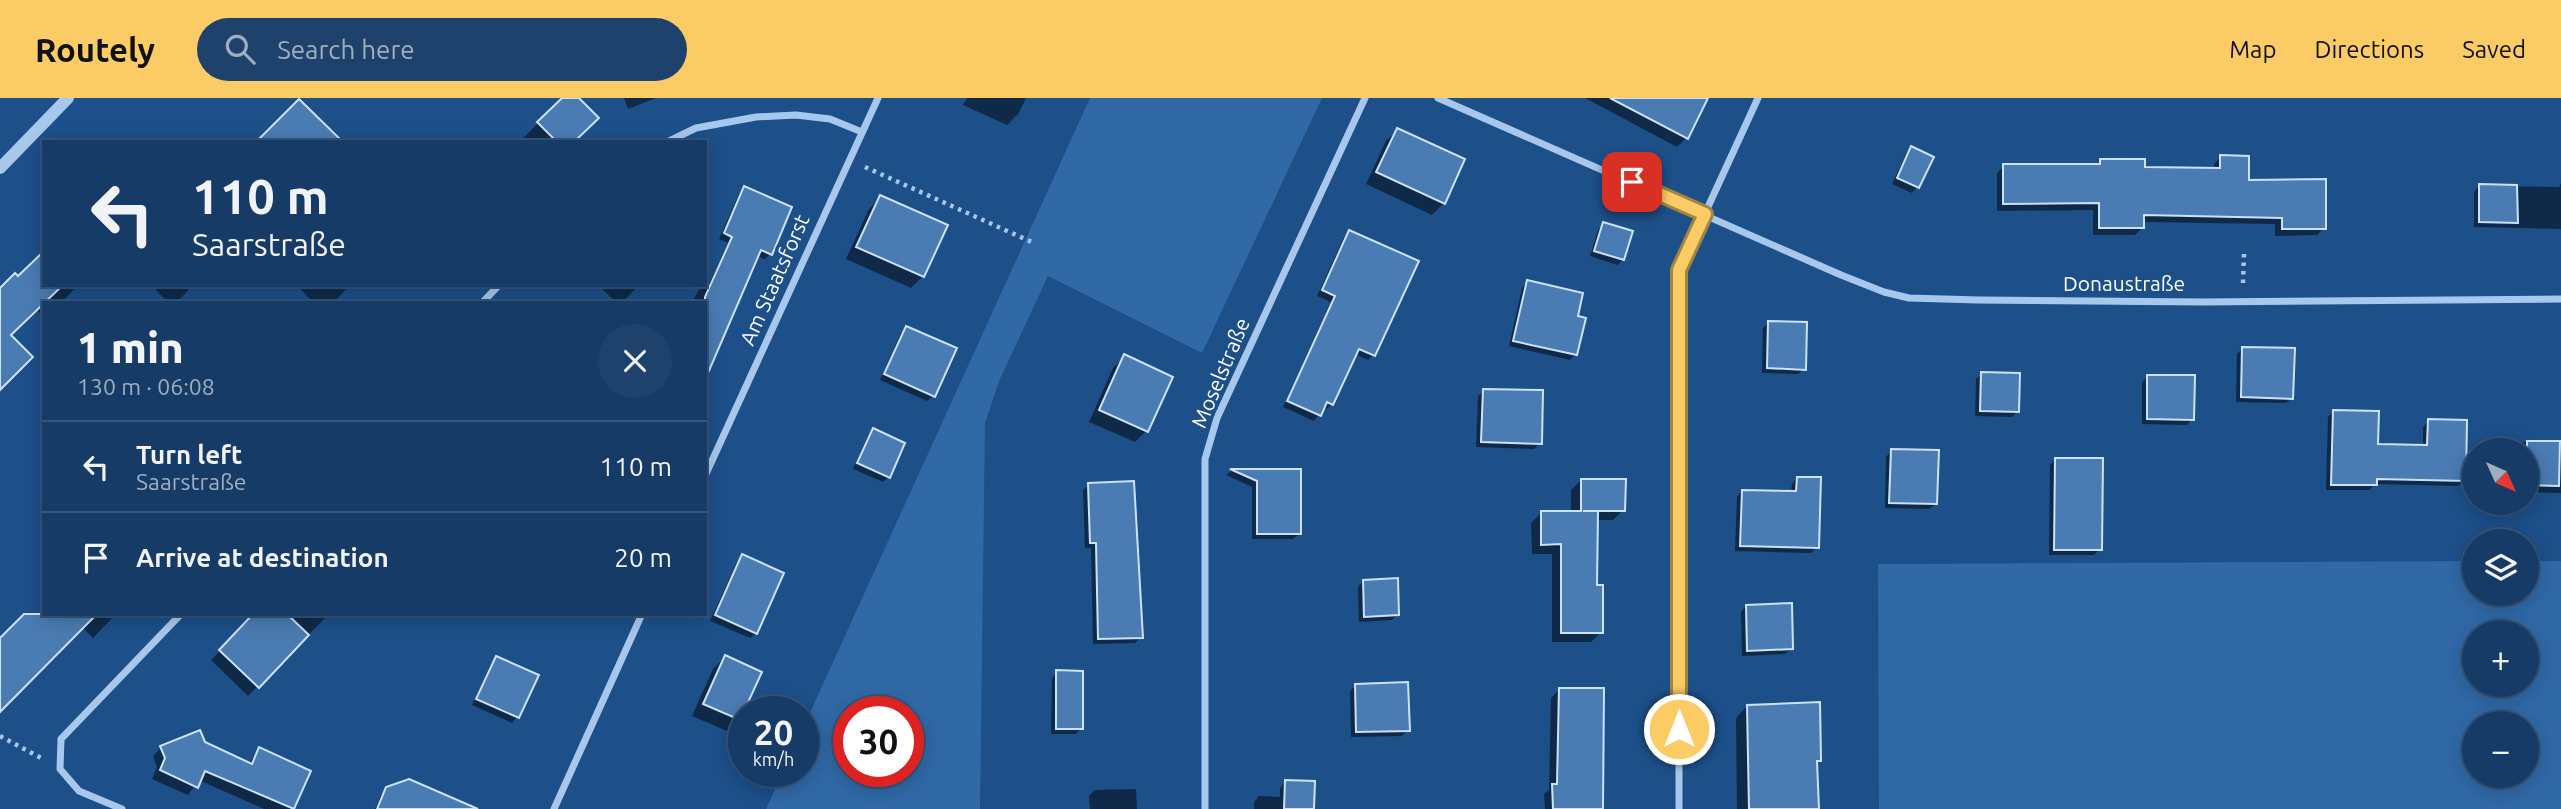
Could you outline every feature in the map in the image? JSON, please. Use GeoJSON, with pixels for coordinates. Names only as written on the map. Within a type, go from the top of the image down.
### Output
{"type":"FeatureCollection","features":[{"type":"Feature","properties":{"kind":"street"},"geometry":{"type":"LineString","coordinates":[[0,168],[68,98]]}},
{"type":"Feature","properties":{"kind":"street","name":"Am Staatsforst"},"geometry":{"type":"LineString","coordinates":[[707,472],[878,98]]}},
{"type":"Feature","properties":{"kind":"street","name":"Moselstraße"},"geometry":{"type":"LineString","coordinates":[[1205,809],[1205,459],[1217,418],[1365,98]]}},
{"type":"Feature","properties":{"kind":"street","name":"Donaustraße"},"geometry":{"type":"LineString","coordinates":[[1438,98],[1852,279],[1884,292],[1909,298],[2144,302],[2561,299]]}},
{"type":"Feature","properties":{"kind":"street"},"geometry":{"type":"LineString","coordinates":[[1679,809],[1679,270],[1758,98]]}},
{"type":"Feature","properties":{"kind":"street"},"geometry":{"type":"LineString","coordinates":[[671,140],[696,128],[756,117],[796,115],[830,119],[862,132]]}},
{"type":"Feature","properties":{"kind":"street"},"geometry":{"type":"LineString","coordinates":[[484,301],[497,287]]}},
{"type":"Feature","properties":{"kind":"street"},"geometry":{"type":"LineString","coordinates":[[122,809],[79,791],[60,769],[61,739],[179,616]]}},
{"type":"Feature","properties":{"kind":"street"},"geometry":{"type":"LineString","coordinates":[[554,809],[641,616]]}},
{"type":"Feature","properties":{"kind":"path"},"geometry":{"type":"LineString","coordinates":[[849,160],[1034,243]]}},
{"type":"Feature","properties":{"kind":"path"},"geometry":{"type":"LineString","coordinates":[[2244,254],[2244,274]]}},
{"type":"Feature","properties":{"kind":"path"},"geometry":{"type":"LineString","coordinates":[[0,736],[60,769]]}},
{"type":"Feature","properties":{"kind":"shaded area"},"geometry":{"type":"Polygon","coordinates":[[[1090,98],[1322,98],[1202,353],[1048,276],[1000,379],[985,423],[980,809],[766,809],[776,787],[819,787],[818,696],[1090,98]]]}},
{"type":"Feature","properties":{"kind":"shaded area"},"geometry":{"type":"Polygon","coordinates":[[[2462,561],[2462,606],[2539,606],[2539,561],[2561,561],[2561,809],[1879,809],[1878,564],[2462,561]]]}},
{"type":"Feature","properties":{"kind":"building"},"geometry":{"type":"Polygon","coordinates":[[[562,98],[579,98],[599,118],[576,140],[555,140],[537,122],[562,98]]]}},
{"type":"Feature","properties":{"kind":"building"},"geometry":{"type":"Polygon","coordinates":[[[1610,98],[1708,98],[1688,139],[1610,98]]]}},
{"type":"Feature","properties":{"kind":"building"},"geometry":{"type":"Polygon","coordinates":[[[299,99],[341,140],[258,140],[299,99]]]}},
{"type":"Feature","properties":{"kind":"building"},"geometry":{"type":"Polygon","coordinates":[[[1397,128],[1465,159],[1445,204],[1376,172],[1397,128]]]}},
{"type":"Feature","properties":{"kind":"building"},"geometry":{"type":"Polygon","coordinates":[[[1911,146],[1934,157],[1919,188],[1897,178],[1911,146]]]}},
{"type":"Feature","properties":{"kind":"building"},"geometry":{"type":"Polygon","coordinates":[[[2220,155],[2249,156],[2249,180],[2326,179],[2326,229],[2282,229],[2282,218],[2144,215],[2144,228],[2099,228],[2099,203],[2003,204],[2003,164],[2100,164],[2100,159],[2145,159],[2145,167],[2220,168],[2220,155]]]}},
{"type":"Feature","properties":{"kind":"building"},"geometry":{"type":"Polygon","coordinates":[[[2479,184],[2517,185],[2518,223],[2479,222],[2479,184]]]}},
{"type":"Feature","properties":{"kind":"building"},"geometry":{"type":"Polygon","coordinates":[[[744,186],[792,207],[772,255],[761,250],[707,375],[705,297],[732,237],[724,233],[744,186]]]}},
{"type":"Feature","properties":{"kind":"building"},"geometry":{"type":"Polygon","coordinates":[[[880,195],[948,225],[924,277],[856,247],[880,195]]]}},
{"type":"Feature","properties":{"kind":"building"},"geometry":{"type":"Polygon","coordinates":[[[1603,222],[1633,231],[1624,260],[1594,251],[1603,222]]]}},
{"type":"Feature","properties":{"kind":"building"},"geometry":{"type":"Polygon","coordinates":[[[1349,230],[1419,261],[1375,356],[1359,349],[1333,405],[1327,402],[1321,416],[1287,401],[1335,296],[1322,290],[1349,230]]]}},
{"type":"Feature","properties":{"kind":"building"},"geometry":{"type":"Polygon","coordinates":[[[42,253],[42,287],[61,287],[46,301],[42,301],[42,305],[11,335],[33,357],[0,390],[0,288],[15,273],[18,276],[42,253]]]}},
{"type":"Feature","properties":{"kind":"building"},"geometry":{"type":"Polygon","coordinates":[[[1527,280],[1583,293],[1578,316],[1586,318],[1577,355],[1513,341],[1527,280]]]}},
{"type":"Feature","properties":{"kind":"building"},"geometry":{"type":"Polygon","coordinates":[[[1768,321],[1807,322],[1806,370],[1767,368],[1768,321]]]}},
{"type":"Feature","properties":{"kind":"building"},"geometry":{"type":"Polygon","coordinates":[[[906,326],[957,348],[935,397],[884,374],[906,326]]]}},
{"type":"Feature","properties":{"kind":"building"},"geometry":{"type":"Polygon","coordinates":[[[2242,347],[2295,348],[2293,399],[2241,397],[2242,347]]]}},
{"type":"Feature","properties":{"kind":"building"},"geometry":{"type":"Polygon","coordinates":[[[1124,354],[1173,377],[1148,432],[1099,410],[1124,354]]]}},
{"type":"Feature","properties":{"kind":"building"},"geometry":{"type":"Polygon","coordinates":[[[1981,372],[2020,373],[2019,412],[1980,411],[1981,372]]]}},
{"type":"Feature","properties":{"kind":"building"},"geometry":{"type":"Polygon","coordinates":[[[2147,375],[2195,375],[2194,420],[2147,419],[2147,375]]]}},
{"type":"Feature","properties":{"kind":"building"},"geometry":{"type":"Polygon","coordinates":[[[1483,389],[1543,390],[1542,444],[1481,442],[1483,389]]]}},
{"type":"Feature","properties":{"kind":"building"},"geometry":{"type":"Polygon","coordinates":[[[2333,410],[2379,411],[2378,444],[2427,445],[2428,419],[2467,420],[2467,438],[2462,438],[2462,481],[2377,479],[2377,485],[2331,485],[2333,410]]]}},
{"type":"Feature","properties":{"kind":"building"},"geometry":{"type":"Polygon","coordinates":[[[873,428],[905,443],[890,478],[857,463],[873,428]]]}},
{"type":"Feature","properties":{"kind":"building"},"geometry":{"type":"Polygon","coordinates":[[[2539,441],[2560,441],[2559,486],[2539,485],[2539,441]]]}},
{"type":"Feature","properties":{"kind":"building"},"geometry":{"type":"Polygon","coordinates":[[[1891,449],[1939,450],[1937,504],[1889,503],[1891,449]]]}},
{"type":"Feature","properties":{"kind":"building"},"geometry":{"type":"Polygon","coordinates":[[[2055,458],[2103,458],[2102,550],[2054,550],[2055,458]]]}},
{"type":"Feature","properties":{"kind":"building"},"geometry":{"type":"Polygon","coordinates":[[[1230,469],[1301,469],[1301,534],[1257,534],[1257,481],[1230,469]]]}},
{"type":"Feature","properties":{"kind":"building"},"geometry":{"type":"Polygon","coordinates":[[[1797,477],[1821,477],[1819,548],[1740,546],[1742,490],[1796,491],[1797,477]]]}},
{"type":"Feature","properties":{"kind":"building"},"geometry":{"type":"Polygon","coordinates":[[[1581,479],[1626,479],[1625,511],[1598,511],[1597,585],[1603,585],[1603,633],[1561,633],[1561,544],[1541,545],[1541,511],[1581,511],[1581,479]]]}},
{"type":"Feature","properties":{"kind":"building"},"geometry":{"type":"Polygon","coordinates":[[[1134,481],[1143,638],[1098,639],[1096,543],[1090,543],[1088,483],[1134,481]]]}},
{"type":"Feature","properties":{"kind":"building"},"geometry":{"type":"Polygon","coordinates":[[[742,554],[784,573],[757,634],[715,615],[742,554]]]}},
{"type":"Feature","properties":{"kind":"building"},"geometry":{"type":"Polygon","coordinates":[[[1398,578],[1399,615],[1364,617],[1363,580],[1398,578]]]}},
{"type":"Feature","properties":{"kind":"building"},"geometry":{"type":"Polygon","coordinates":[[[1792,603],[1793,649],[1747,651],[1746,605],[1792,603]]]}},
{"type":"Feature","properties":{"kind":"building"},"geometry":{"type":"Polygon","coordinates":[[[24,614],[95,616],[0,712],[0,638],[24,614]]]}},
{"type":"Feature","properties":{"kind":"building"},"geometry":{"type":"Polygon","coordinates":[[[251,616],[289,616],[309,635],[259,688],[219,650],[251,616]]]}},
{"type":"Feature","properties":{"kind":"building"},"geometry":{"type":"Polygon","coordinates":[[[725,655],[762,672],[751,696],[728,696],[728,715],[703,704],[725,655]]]}},
{"type":"Feature","properties":{"kind":"building"},"geometry":{"type":"Polygon","coordinates":[[[496,656],[539,675],[519,718],[476,699],[496,656]]]}},
{"type":"Feature","properties":{"kind":"building"},"geometry":{"type":"Polygon","coordinates":[[[1056,670],[1083,671],[1083,729],[1056,729],[1056,670]]]}},
{"type":"Feature","properties":{"kind":"building"},"geometry":{"type":"Polygon","coordinates":[[[1408,682],[1410,731],[1356,732],[1355,684],[1408,682]]]}},
{"type":"Feature","properties":{"kind":"building"},"geometry":{"type":"Polygon","coordinates":[[[1559,688],[1604,688],[1603,809],[1553,809],[1552,784],[1557,784],[1559,688]]]}},
{"type":"Feature","properties":{"kind":"building"},"geometry":{"type":"Polygon","coordinates":[[[1820,702],[1821,761],[1817,761],[1819,809],[1749,809],[1747,705],[1820,702]]]}},
{"type":"Feature","properties":{"kind":"building"},"geometry":{"type":"Polygon","coordinates":[[[200,730],[205,742],[252,764],[259,747],[311,771],[294,809],[205,771],[198,788],[160,770],[165,758],[160,746],[200,730]]]}},
{"type":"Feature","properties":{"kind":"building"},"geometry":{"type":"Polygon","coordinates":[[[409,779],[478,809],[377,809],[386,787],[409,779]]]}},
{"type":"Feature","properties":{"kind":"building"},"geometry":{"type":"Polygon","coordinates":[[[1285,780],[1315,781],[1314,809],[1284,809],[1285,780]]]}},
{"type":"Feature","properties":{"kind":"route"},"geometry":{"type":"LineString","coordinates":[[1632,182],[1705,214],[1679,270],[1679,729]]}}]}
